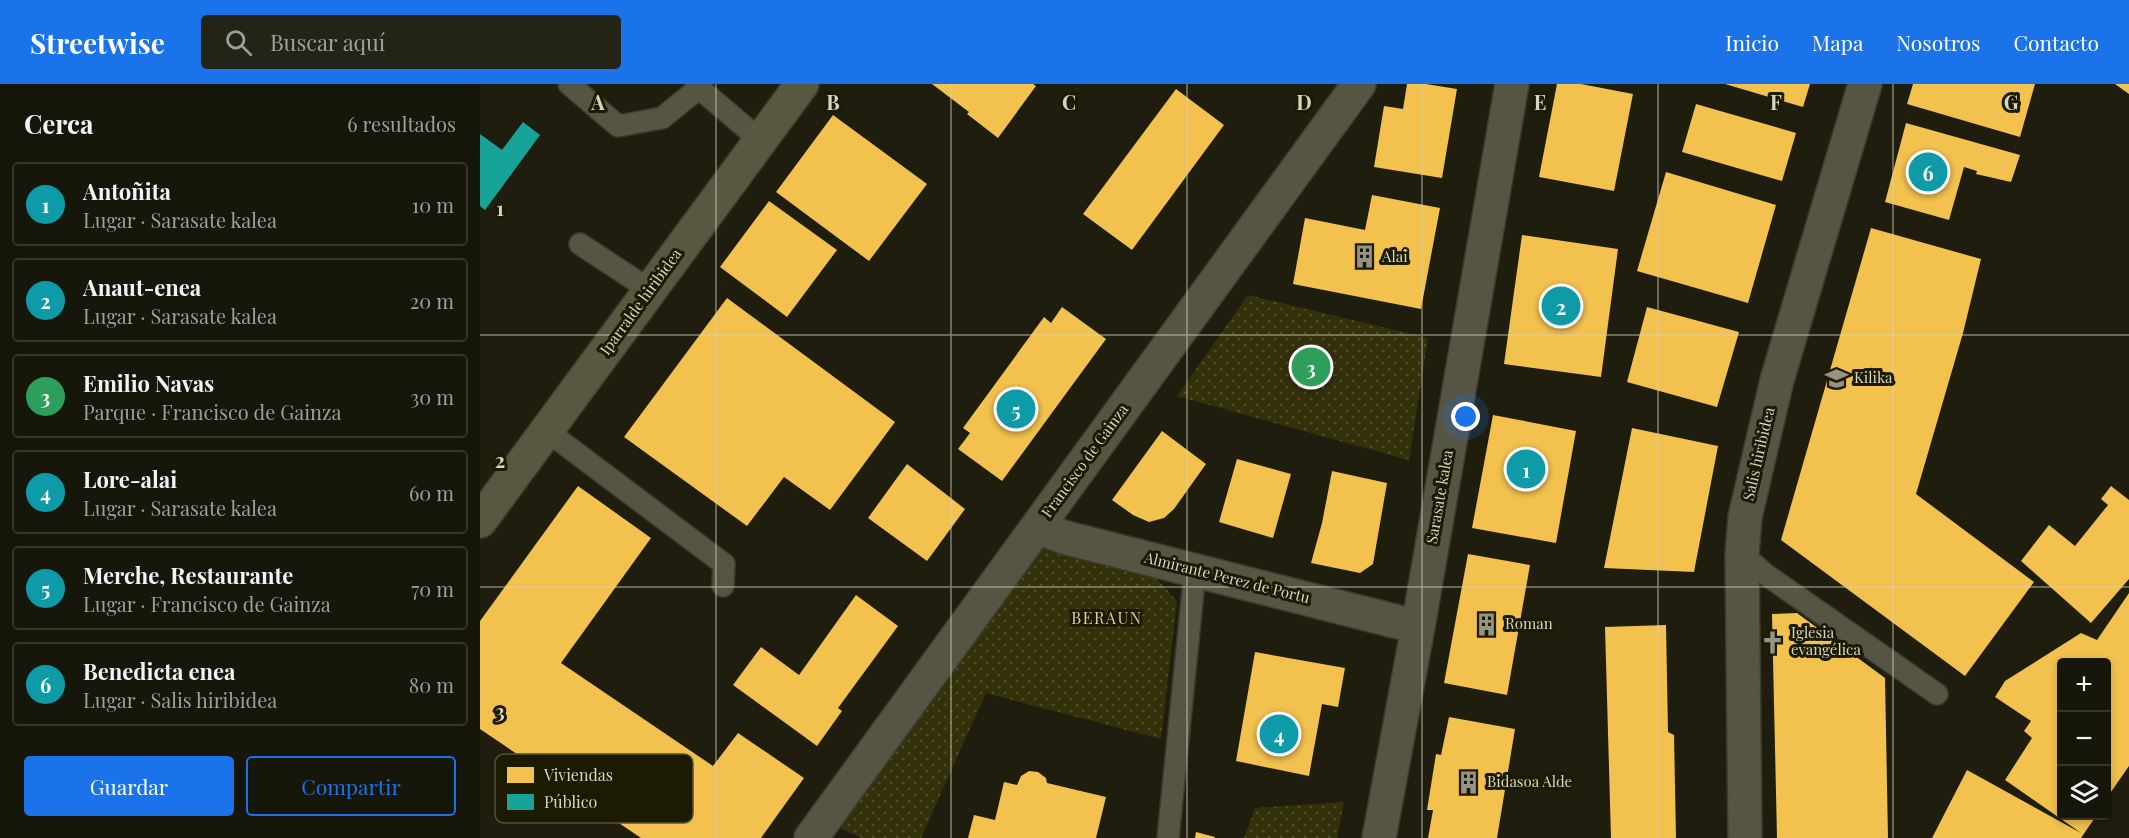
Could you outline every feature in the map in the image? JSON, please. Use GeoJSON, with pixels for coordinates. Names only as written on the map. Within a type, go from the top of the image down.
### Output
{"type":"FeatureCollection","features":[{"type":"Feature","properties":{"kind":"main road","name":"Iparralde hiribidea"},"geometry":{"type":"LineString","coordinates":[[480,521],[802,84]]}},
{"type":"Feature","properties":{"kind":"street","name":"Francisco de Gainza"},"geometry":{"type":"LineString","coordinates":[[811,838],[1359,84]]}},
{"type":"Feature","properties":{"kind":"street","name":"Sarasate kalea"},"geometry":{"type":"LineString","coordinates":[[1378,838],[1418,627],[1512,84]]}},
{"type":"Feature","properties":{"kind":"street","name":"Salis hiribidea"},"geometry":{"type":"LineString","coordinates":[[1744,838],[1742,554],[1745,517],[1774,391],[1865,84]]}},
{"type":"Feature","properties":{"kind":"street","name":"Almirante Perez de Portu"},"geometry":{"type":"LineString","coordinates":[[1038,527],[1063,537],[1418,627]]}},
{"type":"Feature","properties":{"kind":"lane"},"geometry":{"type":"LineString","coordinates":[[569,84],[618,126],[662,118],[699,86],[760,140]]}},
{"type":"Feature","properties":{"kind":"lane"},"geometry":{"type":"LineString","coordinates":[[580,244],[650,290]]}},
{"type":"Feature","properties":{"kind":"lane"},"geometry":{"type":"LineString","coordinates":[[547,431],[724,564],[723,586]]}},
{"type":"Feature","properties":{"kind":"lane"},"geometry":{"type":"LineString","coordinates":[[1742,554],[1765,574],[1937,694]]}},
{"type":"Feature","properties":{"kind":"lane"},"geometry":{"type":"LineString","coordinates":[[1168,838],[1195,571]]}},
{"type":"Feature","properties":{"kind":"shaded area"},"geometry":{"type":"Polygon","coordinates":[[[1248,295],[1428,338],[1409,460],[1177,396],[1248,295]]]}},
{"type":"Feature","properties":{"kind":"shaded area"},"geometry":{"type":"Polygon","coordinates":[[[1041,544],[1153,575],[1177,601],[1161,739],[986,693],[921,838],[862,838],[840,828],[1041,544]]]}},
{"type":"Feature","properties":{"kind":"shaded area"},"geometry":{"type":"Polygon","coordinates":[[[1344,802],[1337,838],[1244,838],[1255,808],[1344,802]]]}},
{"type":"Feature","properties":{"kind":"building: Viviendas"},"geometry":{"type":"Polygon","coordinates":[[[932,84],[1033,84],[1036,86],[998,138],[932,84]]]}},
{"type":"Feature","properties":{"kind":"building: Viviendas"},"geometry":{"type":"Polygon","coordinates":[[[1407,84],[1426,84],[1457,89],[1442,178],[1374,167],[1384,106],[1403,109],[1407,84]]]}},
{"type":"Feature","properties":{"kind":"building: Viviendas"},"geometry":{"type":"Polygon","coordinates":[[[1557,84],[1581,84],[1633,94],[1614,191],[1539,177],[1557,84]]]}},
{"type":"Feature","properties":{"kind":"building: Viviendas"},"geometry":{"type":"Polygon","coordinates":[[[1725,84],[1810,84],[1803,107],[1725,84]]]}},
{"type":"Feature","properties":{"kind":"building: Viviendas"},"geometry":{"type":"Polygon","coordinates":[[[1913,84],[2035,84],[2020,137],[1907,104],[1913,84]]]}},
{"type":"Feature","properties":{"kind":"building: Viviendas"},"geometry":{"type":"Polygon","coordinates":[[[2115,84],[2129,84],[2129,94],[2115,84]]]}},
{"type":"Feature","properties":{"kind":"building: Viviendas"},"geometry":{"type":"Polygon","coordinates":[[[1176,89],[1224,125],[1132,250],[1083,214],[1176,89]]]}},
{"type":"Feature","properties":{"kind":"building: Viviendas"},"geometry":{"type":"Polygon","coordinates":[[[1696,104],[1796,133],[1782,181],[1682,152],[1696,104]]]}},
{"type":"Feature","properties":{"kind":"building: Viviendas"},"geometry":{"type":"Polygon","coordinates":[[[833,115],[927,184],[869,261],[776,192],[833,115]]]}},
{"type":"Feature","properties":{"kind":"building: Viviendas"},"geometry":{"type":"Polygon","coordinates":[[[1906,123],[2020,155],[2011,182],[1976,174],[1977,171],[1964,167],[1949,220],[1885,202],[1906,123]]]}},
{"type":"Feature","properties":{"kind":"building: Viviendas"},"geometry":{"type":"Polygon","coordinates":[[[1666,172],[1776,205],[1748,303],[1637,271],[1666,172]]]}},
{"type":"Feature","properties":{"kind":"building: Viviendas","name":"Alai"},"geometry":{"type":"Polygon","coordinates":[[[1372,195],[1440,208],[1421,309],[1293,284],[1305,218],[1365,230],[1372,195]]]}},
{"type":"Feature","properties":{"kind":"building: Viviendas"},"geometry":{"type":"Polygon","coordinates":[[[769,201],[837,250],[787,317],[720,267],[769,201]]]}},
{"type":"Feature","properties":{"kind":"building: Viviendas"},"geometry":{"type":"Polygon","coordinates":[[[1871,228],[1981,259],[1963,333],[1916,494],[2034,582],[1965,676],[1781,540],[1871,228]]]}},
{"type":"Feature","properties":{"kind":"building: Viviendas"},"geometry":{"type":"Polygon","coordinates":[[[1522,235],[1618,249],[1601,377],[1504,364],[1522,235]]]}},
{"type":"Feature","properties":{"kind":"building: Viviendas"},"geometry":{"type":"Polygon","coordinates":[[[727,298],[895,422],[830,510],[784,477],[747,526],[624,437],[727,298]]]}},
{"type":"Feature","properties":{"kind":"building: Viviendas"},"geometry":{"type":"Polygon","coordinates":[[[1062,307],[1106,339],[1002,481],[958,449],[970,433],[963,428],[1044,317],[1051,323],[1062,307]]]}},
{"type":"Feature","properties":{"kind":"building: Viviendas"},"geometry":{"type":"Polygon","coordinates":[[[1647,307],[1739,332],[1717,407],[1627,382],[1647,307]]]}},
{"type":"Feature","properties":{"kind":"building: Viviendas"},"geometry":{"type":"Polygon","coordinates":[[[1493,415],[1576,431],[1556,543],[1472,528],[1493,415]]]}},
{"type":"Feature","properties":{"kind":"building: Viviendas"},"geometry":{"type":"Polygon","coordinates":[[[1632,428],[1718,446],[1694,572],[1604,568],[1632,428]]]}},
{"type":"Feature","properties":{"kind":"building: Viviendas"},"geometry":{"type":"Polygon","coordinates":[[[1162,431],[1206,464],[1174,509],[1164,518],[1149,522],[1133,515],[1112,500],[1162,431]]]}},
{"type":"Feature","properties":{"kind":"building: Viviendas"},"geometry":{"type":"Polygon","coordinates":[[[1237,459],[1291,474],[1273,538],[1219,522],[1237,459]]]}},
{"type":"Feature","properties":{"kind":"building: Viviendas"},"geometry":{"type":"Polygon","coordinates":[[[907,464],[965,509],[927,561],[868,518],[907,464]]]}},
{"type":"Feature","properties":{"kind":"building: Viviendas"},"geometry":{"type":"Polygon","coordinates":[[[1332,471],[1387,483],[1373,564],[1360,573],[1311,563],[1322,523],[1332,471]]]}},
{"type":"Feature","properties":{"kind":"building: Viviendas"},"geometry":{"type":"Polygon","coordinates":[[[578,486],[651,538],[561,663],[713,766],[738,733],[804,778],[761,838],[641,838],[619,823],[693,823],[693,754],[517,754],[480,729],[480,621],[578,486]]]}},
{"type":"Feature","properties":{"kind":"building: Viviendas"},"geometry":{"type":"Polygon","coordinates":[[[2111,486],[2129,500],[2129,579],[2091,623],[2021,561],[2049,525],[2075,546],[2108,505],[2101,499],[2111,486]]]}},
{"type":"Feature","properties":{"kind":"building: Viviendas","name":"Roman"},"geometry":{"type":"Polygon","coordinates":[[[1468,554],[1530,565],[1507,695],[1444,683],[1468,554]]]}},
{"type":"Feature","properties":{"kind":"building: Viviendas"},"geometry":{"type":"Polygon","coordinates":[[[2129,593],[2129,766],[2111,792],[2111,658],[2057,658],[2057,816],[2005,780],[2032,738],[2024,731],[2031,721],[1995,697],[2005,681],[2081,633],[2097,640],[2129,593]]]}},
{"type":"Feature","properties":{"kind":"building: Viviendas"},"geometry":{"type":"Polygon","coordinates":[[[856,595],[898,626],[838,708],[842,711],[817,746],[733,685],[761,647],[799,675],[856,595]]]}},
{"type":"Feature","properties":{"kind":"building: Viviendas"},"geometry":{"type":"Polygon","coordinates":[[[1797,613],[1885,678],[1888,838],[1777,838],[1772,614],[1797,613]]]}},
{"type":"Feature","properties":{"kind":"building: Viviendas"},"geometry":{"type":"Polygon","coordinates":[[[1666,625],[1668,732],[1674,735],[1676,838],[1611,838],[1605,627],[1666,625]]]}},
{"type":"Feature","properties":{"kind":"building: Viviendas"},"geometry":{"type":"Polygon","coordinates":[[[1255,652],[1345,668],[1338,707],[1322,704],[1309,776],[1236,761],[1255,652]]]}},
{"type":"Feature","properties":{"kind":"building: Viviendas","name":"Bidasoa Alde"},"geometry":{"type":"Polygon","coordinates":[[[1449,717],[1515,729],[1497,838],[1428,838],[1433,810],[1427,810],[1436,754],[1441,755],[1449,717]]]}},
{"type":"Feature","properties":{"kind":"building: Viviendas"},"geometry":{"type":"Polygon","coordinates":[[[1967,770],[2081,833],[2062,820],[2093,820],[2081,838],[1932,838],[1967,770]]]}},
{"type":"Feature","properties":{"kind":"building: Viviendas"},"geometry":{"type":"Polygon","coordinates":[[[1029,771],[1038,772],[1046,778],[1047,783],[1106,797],[1096,838],[968,838],[974,815],[995,820],[1004,782],[1017,785],[1021,776],[1029,771]]]}},
{"type":"Feature","properties":{"kind":"building: Viviendas"},"geometry":{"type":"Polygon","coordinates":[[[1196,832],[1215,837],[1215,838],[1195,838],[1196,832]]]}},
{"type":"Feature","properties":{"kind":"building: Público"},"geometry":{"type":"Polygon","coordinates":[[[523,122],[540,135],[485,210],[480,206],[480,134],[502,150],[523,122]]]}},
{"type":"Feature","properties":{"kind":"place","name":"Benedicta enea"},"geometry":{"type":"Point","coordinates":[1928,172]}},
{"type":"Feature","properties":{"kind":"place","name":"Alai"},"geometry":{"type":"Point","coordinates":[1364,257]}},
{"type":"Feature","properties":{"kind":"place","name":"Anaut-enea"},"geometry":{"type":"Point","coordinates":[1561,306]}},
{"type":"Feature","properties":{"kind":"place","name":"Emilio Navas"},"geometry":{"type":"Point","coordinates":[1311,367]}},
{"type":"Feature","properties":{"kind":"place","name":"Kilika"},"geometry":{"type":"Point","coordinates":[1836,378]}},
{"type":"Feature","properties":{"kind":"place","name":"Merche, Restaurante"},"geometry":{"type":"Point","coordinates":[1016,409]}},
{"type":"Feature","properties":{"kind":"place","name":"Antoñita"},"geometry":{"type":"Point","coordinates":[1526,469]}},
{"type":"Feature","properties":{"kind":"place","name":"Roman"},"geometry":{"type":"Point","coordinates":[1487,624]}},
{"type":"Feature","properties":{"kind":"place","name":"Iglesia evangélica"},"geometry":{"type":"Point","coordinates":[1773,642]}},
{"type":"Feature","properties":{"kind":"place","name":"Lore-alai"},"geometry":{"type":"Point","coordinates":[1279,734]}},
{"type":"Feature","properties":{"kind":"place","name":"Bidasoa Alde"},"geometry":{"type":"Point","coordinates":[1469,782]}},
{"type":"Feature","properties":{"kind":"district","name":"BERAUN"},"geometry":{"type":"Point","coordinates":[1107,618]}}]}
